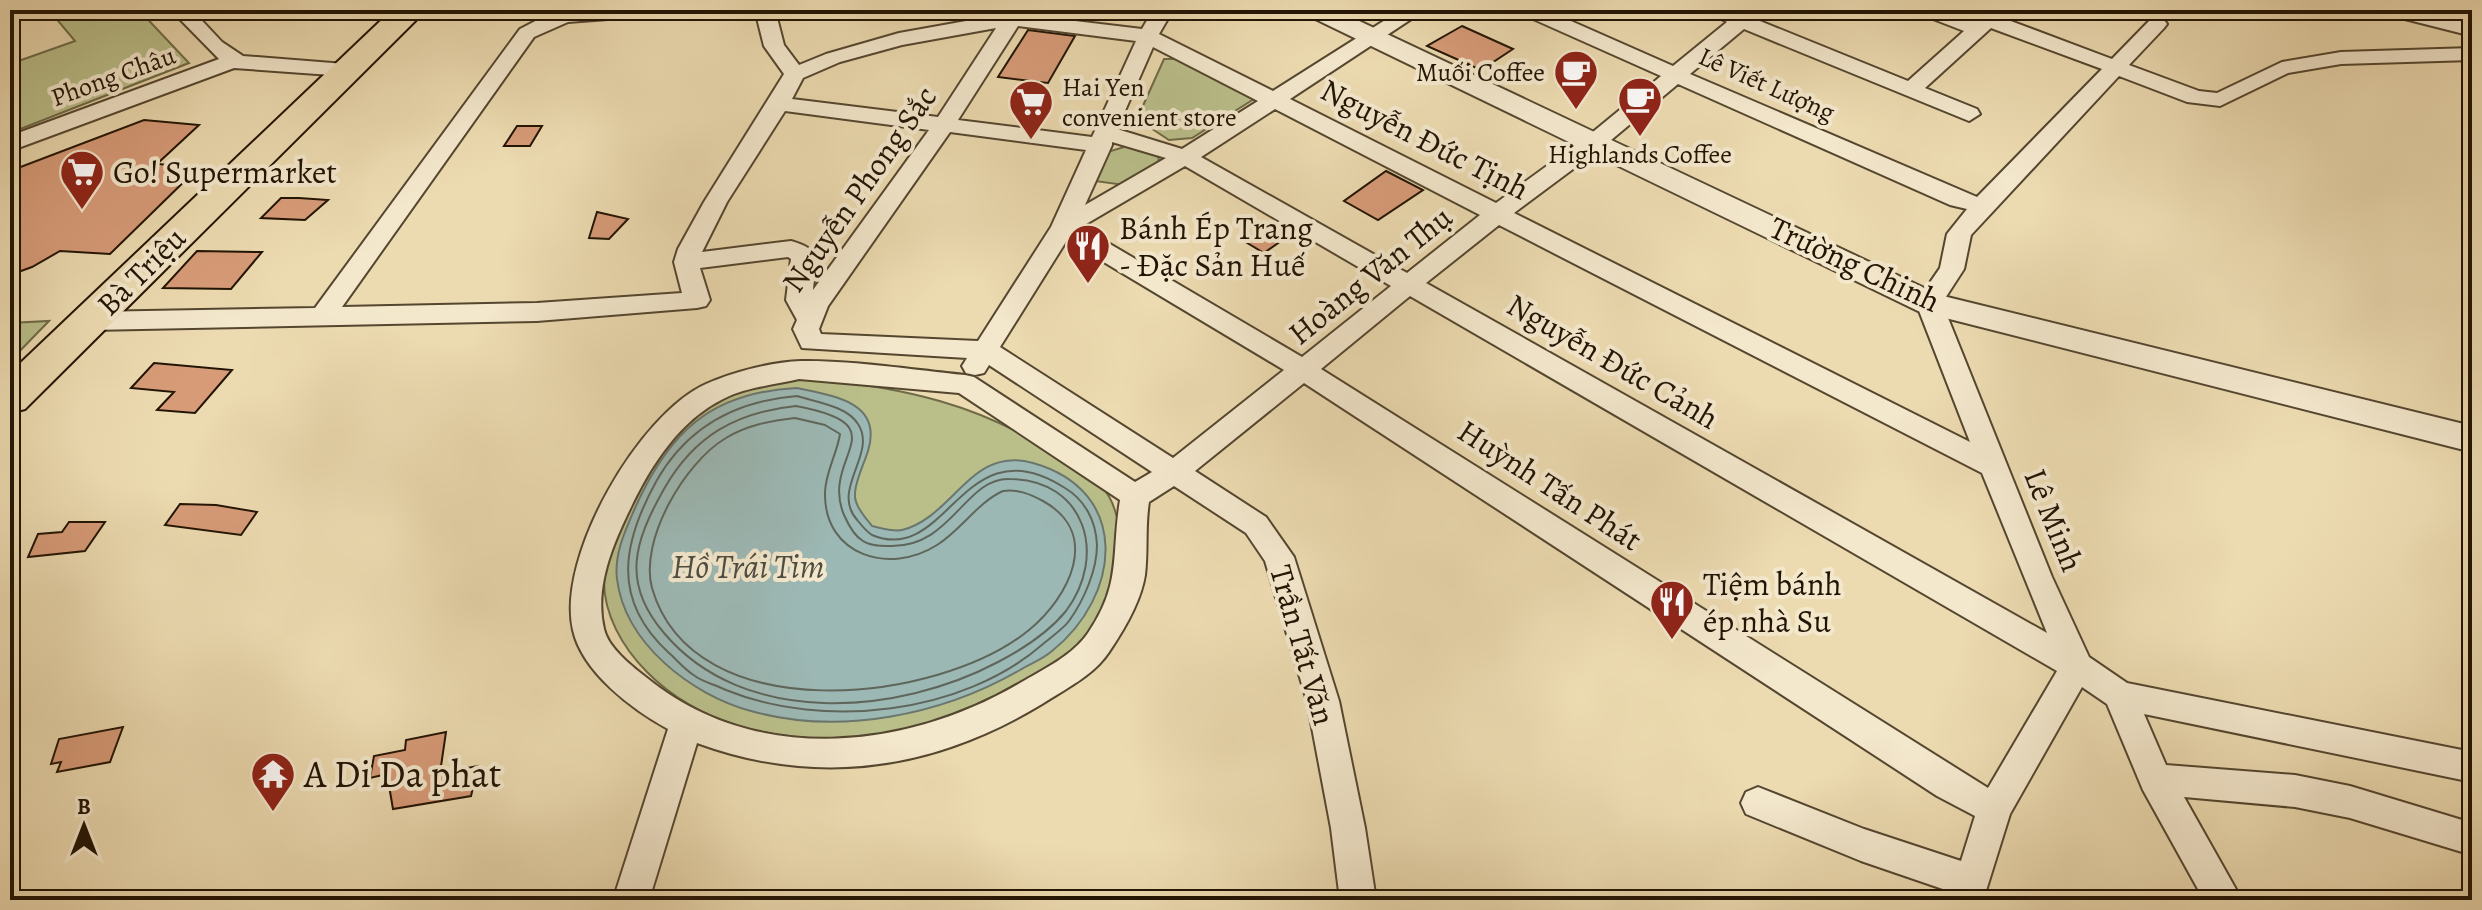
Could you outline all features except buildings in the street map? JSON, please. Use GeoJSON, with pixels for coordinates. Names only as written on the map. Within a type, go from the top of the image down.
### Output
{"type":"FeatureCollection","features":[{"type":"Feature","properties":{"kind":"highway","name":"Bà Triệu"},"geometry":{"type":"LineString","coordinates":[[10,398],[410,10]]}},
{"type":"Feature","properties":{"kind":"street","name":"Phong Châu"},"geometry":{"type":"LineString","coordinates":[[181,10],[215,46],[235,60],[267,66],[345,70]]}},
{"type":"Feature","properties":{"kind":"street"},"geometry":{"type":"LineString","coordinates":[[323,315],[527,33],[536,25],[564,17],[648,10]]}},
{"type":"Feature","properties":{"kind":"street"},"geometry":{"type":"LineString","coordinates":[[91,321],[537,312],[697,300],[686,262],[700,227],[781,104],[795,74],[774,46],[765,10]]}},
{"type":"Feature","properties":{"kind":"street"},"geometry":{"type":"LineString","coordinates":[[965,384],[1063,227],[1148,36],[1163,10]]}},
{"type":"Feature","properties":{"kind":"street","name":"Trường Chinh"},"geometry":{"type":"LineString","coordinates":[[1316,10],[1370,38],[1596,141],[1929,303],[2472,439]]}},
{"type":"Feature","properties":{"kind":"street"},"geometry":{"type":"LineString","coordinates":[[1063,227],[1185,157],[1415,10]]}},
{"type":"Feature","properties":{"kind":"street","name":"Lê Viết Lượng"},"geometry":{"type":"LineString","coordinates":[[1529,10],[1958,200],[1982,206]]}},
{"type":"Feature","properties":{"kind":"street"},"geometry":{"type":"LineString","coordinates":[[1716,10],[1747,15],[1969,114]]}},
{"type":"Feature","properties":{"kind":"street"},"geometry":{"type":"LineString","coordinates":[[1927,10],[1988,20]]}},
{"type":"Feature","properties":{"kind":"street"},"geometry":{"type":"LineString","coordinates":[[1961,10],[2180,103],[2193,102],[2195,97],[2220,100],[2282,68],[2341,58],[2472,54]]}},
{"type":"Feature","properties":{"kind":"street"},"geometry":{"type":"LineString","coordinates":[[2392,10],[2472,30]]}},
{"type":"Feature","properties":{"kind":"street","name":"Nguyễn Đức Tịnh"},"geometry":{"type":"LineString","coordinates":[[795,74],[833,58],[899,39],[1015,14],[1148,36],[1994,467]]}},
{"type":"Feature","properties":{"kind":"street","name":"Nguyễn Phong Sắc"},"geometry":{"type":"LineString","coordinates":[[985,350],[810,330],[1015,14]]}},
{"type":"Feature","properties":{"kind":"street","name":"Hoàng Văn Thụ"},"geometry":{"type":"LineString","coordinates":[[1135,496],[1175,472],[1498,213],[1596,141],[1747,15]]}},
{"type":"Feature","properties":{"kind":"street"},"geometry":{"type":"LineString","coordinates":[[1911,90],[1988,20]]}},
{"type":"Feature","properties":{"kind":"street"},"geometry":{"type":"LineString","coordinates":[[1929,303],[1952,269],[1959,234],[1982,206],[2157,24]]}},
{"type":"Feature","properties":{"kind":"street","name":"Phong Châu"},"geometry":{"type":"LineString","coordinates":[[10,144],[235,60]]}},
{"type":"Feature","properties":{"kind":"street","name":"Nguyễn Đức Cảnh"},"geometry":{"type":"LineString","coordinates":[[781,104],[1104,139],[1185,157],[2077,666],[2119,695]]}},
{"type":"Feature","properties":{"kind":"street","name":"Huỳnh Tấn Phát"},"geometry":{"type":"LineString","coordinates":[[1063,227],[1304,370],[1949,785],[1994,809]]}},
{"type":"Feature","properties":{"kind":"street"},"geometry":{"type":"LineString","coordinates":[[686,262],[791,249],[804,255],[799,300],[810,330],[799,370]]}},
{"type":"Feature","properties":{"kind":"street","name":"Lê Minh"},"geometry":{"type":"LineString","coordinates":[[1929,303],[2037,577],[2077,666]]}},
{"type":"Feature","properties":{"kind":"street","name":"Trần Tất Văn"},"geometry":{"type":"LineString","coordinates":[[985,350],[1256,525],[1279,557],[1323,701],[1348,828],[1358,900]]}},
{"type":"Feature","properties":{"kind":"street"},"geometry":{"type":"LineString","coordinates":[[799,370],[965,384],[1135,496],[1131,519],[1130,578],[1110,622],[1092,651],[1051,681],[1003,709],[944,736],[912,744],[824,754],[730,743],[686,724],[642,696],[612,667],[589,633],[586,595],[600,544],[633,475],[667,426],[702,399],[731,385],[799,370]]}},
{"type":"Feature","properties":{"kind":"street"},"geometry":{"type":"LineString","coordinates":[[1758,803],[1861,845],[1972,882],[1994,809],[2077,666]]}},
{"type":"Feature","properties":{"kind":"street"},"geometry":{"type":"LineString","coordinates":[[2119,695],[2472,767]]}},
{"type":"Feature","properties":{"kind":"street"},"geometry":{"type":"LineString","coordinates":[[2119,695],[2155,779],[2224,900]]}},
{"type":"Feature","properties":{"kind":"street"},"geometry":{"type":"LineString","coordinates":[[631,900],[686,724]]}},
{"type":"Feature","properties":{"kind":"street"},"geometry":{"type":"LineString","coordinates":[[2155,779],[2322,796],[2472,839]]}},
{"type":"Feature","properties":{"kind":"green space"},"geometry":{"type":"Polygon","coordinates":[[[49,10],[139,10],[189,63],[10,133],[10,64],[75,41],[49,10]]]}},
{"type":"Feature","properties":{"kind":"green space"},"geometry":{"type":"Polygon","coordinates":[[[1164,59],[1186,59],[1248,90],[1254,99],[1192,138],[1169,140],[1137,119],[1164,59]]]}},
{"type":"Feature","properties":{"kind":"green space"},"geometry":{"type":"Polygon","coordinates":[[[1124,147],[1138,147],[1158,153],[1159,163],[1124,185],[1095,181],[1104,153],[1124,147]]]}},
{"type":"Feature","properties":{"kind":"green space"},"geometry":{"type":"Polygon","coordinates":[[[49,321],[10,361],[10,323],[49,321]]]}},
{"type":"Feature","properties":{"kind":"green space","name":"Hồ Trái Tim"},"geometry":{"type":"Polygon","coordinates":[[[807,378],[908,393],[972,412],[1033,440],[1102,487],[1113,504],[1119,528],[1122,552],[1120,573],[1093,626],[1067,658],[1015,693],[964,715],[908,730],[851,738],[794,737],[739,726],[689,705],[638,663],[616,630],[607,605],[604,579],[616,533],[649,463],[665,441],[705,408],[754,387],[807,378]]]}},
{"type":"Feature","properties":{"kind":"water","name":"Hồ Trái Tim"},"geometry":{"type":"Polygon","coordinates":[[[797,388],[852,404],[868,422],[871,435],[855,498],[872,526],[902,530],[920,523],[978,473],[994,464],[1012,460],[1033,463],[1065,477],[1087,496],[1101,520],[1106,547],[1102,575],[1092,602],[1075,628],[1045,656],[990,686],[924,709],[855,721],[785,718],[751,711],[706,693],[665,663],[633,625],[617,579],[619,552],[635,508],[663,458],[696,421],[740,398],[797,388]]]}},
{"type":"Feature","properties":{"kind":"waterway"},"geometry":{"type":"LineString","coordinates":[[2464,10],[2472,12]]}},
{"type":"Feature","properties":{"kind":"place","name":"Muối Coffee"},"geometry":{"type":"Point","coordinates":[1576,111]}},
{"type":"Feature","properties":{"kind":"place","name":"Highlands Coffee"},"geometry":{"type":"Point","coordinates":[1640,138]}},
{"type":"Feature","properties":{"kind":"place","name":"Hai Yen convenient store"},"geometry":{"type":"Point","coordinates":[1031,141]}},
{"type":"Feature","properties":{"kind":"place","name":"Go! Supermarket"},"geometry":{"type":"Point","coordinates":[82,211]}},
{"type":"Feature","properties":{"kind":"place","name":"Bánh Ép Trang - Đặc Sản Huế"},"geometry":{"type":"Point","coordinates":[1088,285]}},
{"type":"Feature","properties":{"kind":"place","name":"Tiệm bánh ép nhà Su"},"geometry":{"type":"Point","coordinates":[1672,641]}},
{"type":"Feature","properties":{"kind":"place","name":"A Di Da phat"},"geometry":{"type":"Point","coordinates":[273,813]}}]}
